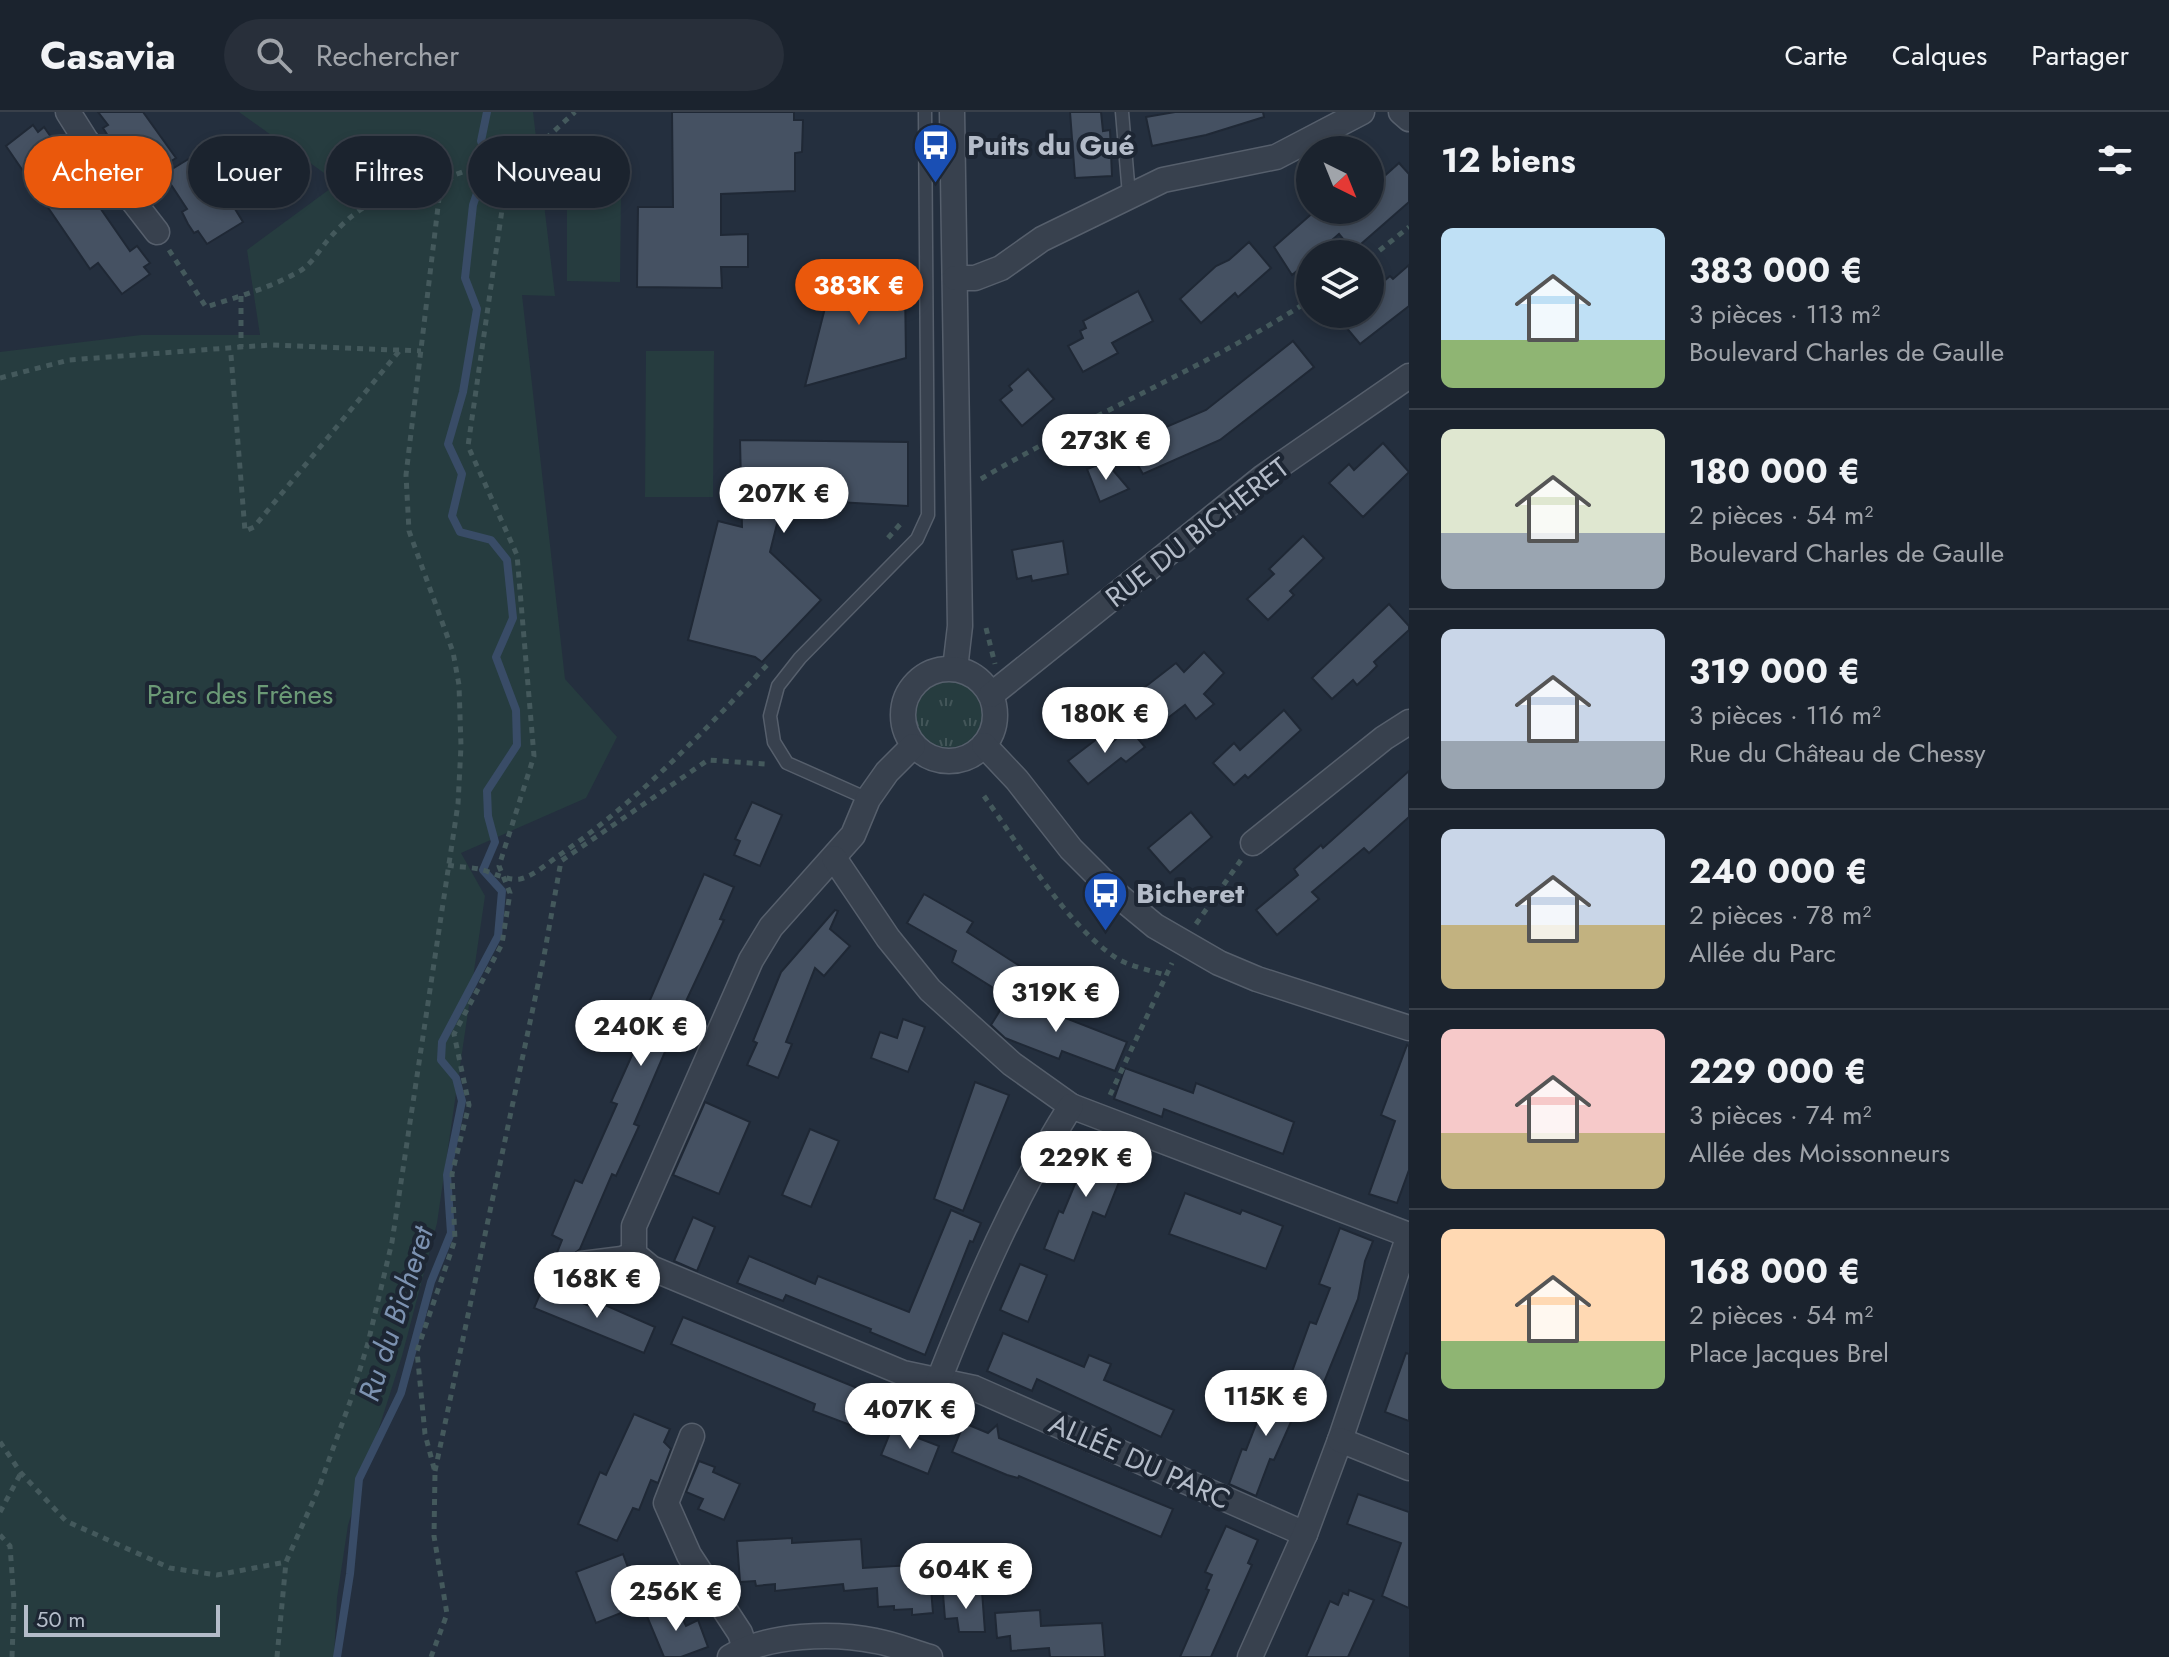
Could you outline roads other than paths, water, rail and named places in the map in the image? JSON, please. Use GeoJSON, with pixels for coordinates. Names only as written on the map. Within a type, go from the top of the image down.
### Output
{"type":"FeatureCollection","features":[{"type":"Feature","properties":{"kind":"street"},"geometry":{"type":"LineString","coordinates":[[68,112],[85,139],[157,232]]}},
{"type":"Feature","properties":{"kind":"street"},"geometry":{"type":"LineString","coordinates":[[952,112],[960,626],[955,669]]}},
{"type":"Feature","properties":{"kind":"street"},"geometry":{"type":"LineString","coordinates":[[955,278],[975,278],[1001,268],[1042,239],[1163,180],[1276,157],[1362,112]]}},
{"type":"Feature","properties":{"kind":"street"},"geometry":{"type":"LineString","coordinates":[[1401,112],[1409,119]]}},
{"type":"Feature","properties":{"kind":"street","name":"RUE DU BICHERET"},"geometry":{"type":"LineString","coordinates":[[991,695],[1263,477],[1409,376]]}},
{"type":"Feature","properties":{"kind":"street"},"geometry":{"type":"LineString","coordinates":[[955,669],[970,674],[982,682],[991,695],[995,721],[984,745],[969,758],[949,762],[930,758],[913,746],[904,729],[902,711],[908,693],[920,678],[937,670],[955,669]]}},
{"type":"Feature","properties":{"kind":"street"},"geometry":{"type":"LineString","coordinates":[[1253,843],[1384,738],[1409,722]]}},
{"type":"Feature","properties":{"kind":"street"},"geometry":{"type":"LineString","coordinates":[[984,745],[1017,780],[1071,849],[1115,893],[1183,944],[1257,979],[1409,1028]]}},
{"type":"Feature","properties":{"kind":"street"},"geometry":{"type":"LineString","coordinates":[[582,1264],[622,1259],[634,1254],[634,1226],[751,960],[771,927],[853,835],[868,799],[887,772],[913,746]]}},
{"type":"Feature","properties":{"kind":"street"},"geometry":{"type":"LineString","coordinates":[[834,858],[888,938],[930,990],[1012,1064],[1071,1106],[1409,1235],[1305,1534],[1250,1657]]}},
{"type":"Feature","properties":{"kind":"street"},"geometry":{"type":"LineString","coordinates":[[943,1370],[998,1238],[1031,1170],[1071,1106]]}},
{"type":"Feature","properties":{"kind":"street","name":"ALLÉE DU PARC"},"geometry":{"type":"LineString","coordinates":[[634,1254],[651,1268],[903,1373],[943,1370],[974,1388],[1305,1534]]}},
{"type":"Feature","properties":{"kind":"street"},"geometry":{"type":"LineString","coordinates":[[692,1436],[666,1503],[689,1555],[740,1633],[738,1652],[807,1636],[875,1641],[930,1657]]}},
{"type":"Feature","properties":{"kind":"street"},"geometry":{"type":"LineString","coordinates":[[1340,1440],[1409,1468]]}},
{"type":"Feature","properties":{"kind":"lane"},"geometry":{"type":"LineString","coordinates":[[868,799],[787,763],[774,742],[770,716],[778,686],[800,658],[917,539],[928,515],[925,112]]}},
{"type":"Feature","properties":{"kind":"lane"},"geometry":{"type":"LineString","coordinates":[[1122,112],[1129,195]]}},
{"type":"Feature","properties":{"kind":"waterway","name":"Ru du Bicheret"},"geometry":{"type":"LineString","coordinates":[[337,1657],[350,1574],[359,1479],[401,1393],[431,1282],[451,1233],[447,1175],[462,1101],[456,1078],[441,1060],[442,1042],[498,936],[502,891],[483,870],[495,842],[488,816],[487,791],[517,745],[516,710],[496,657],[513,618],[507,560],[491,540],[460,532],[452,516],[462,474],[448,444],[463,392],[477,309],[465,278],[473,205],[488,161],[481,141],[487,112]]}},
{"type":"Feature","properties":{"kind":"place","name":"Puits du Gué"},"geometry":{"type":"Point","coordinates":[936,184]}},
{"type":"Feature","properties":{"kind":"place","name":"Bicheret"},"geometry":{"type":"Point","coordinates":[1105,932]}},
{"type":"Feature","properties":{"kind":"park label","name":"Parc des Frênes"},"geometry":{"type":"Point","coordinates":[240,694]}}]}
